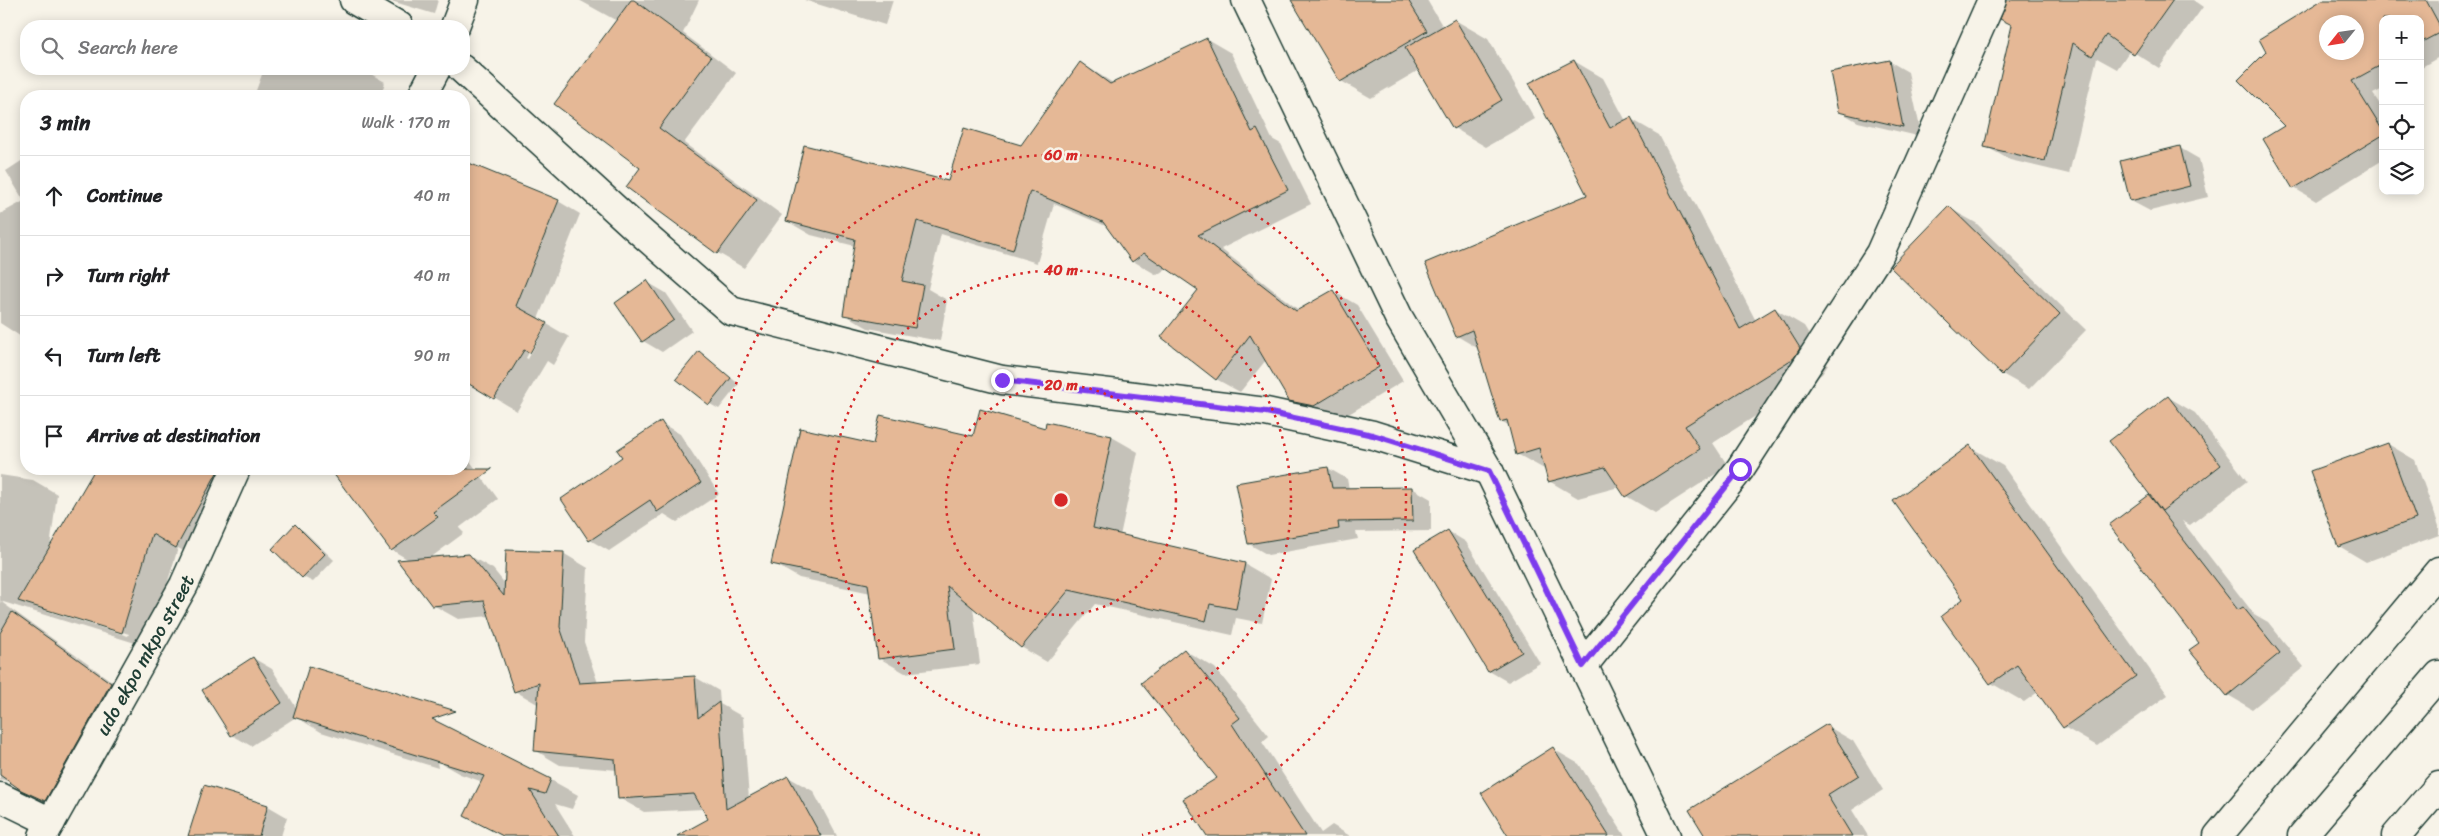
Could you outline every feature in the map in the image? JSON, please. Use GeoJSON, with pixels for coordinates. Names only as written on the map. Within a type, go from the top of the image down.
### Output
{"type":"FeatureCollection","features":[{"type":"Feature","properties":{"kind":"street"},"geometry":{"type":"LineString","coordinates":[[354,0],[389,20]]}},
{"type":"Feature","properties":{"kind":"street"},"geometry":{"type":"LineString","coordinates":[[457,20],[465,0]]}},
{"type":"Feature","properties":{"kind":"street"},"geometry":{"type":"LineString","coordinates":[[1246,0],[1399,318],[1489,471],[1666,836]]}},
{"type":"Feature","properties":{"kind":"street"},"geometry":{"type":"LineString","coordinates":[[1583,666],[1740,469],[1880,254],[1992,0]]}},
{"type":"Feature","properties":{"kind":"street"},"geometry":{"type":"LineString","coordinates":[[425,90],[433,75]]}},
{"type":"Feature","properties":{"kind":"street"},"geometry":{"type":"LineString","coordinates":[[469,75],[635,228],[731,311],[1002,380],[1266,412],[1373,435],[1489,471]]}},
{"type":"Feature","properties":{"kind":"street","name":"udo ekpo mkpo street"},"geometry":{"type":"LineString","coordinates":[[47,829],[184,585],[233,475]]}},
{"type":"Feature","properties":{"kind":"street"},"geometry":{"type":"LineString","coordinates":[[2218,836],[2439,571]]}},
{"type":"Feature","properties":{"kind":"street"},"geometry":{"type":"LineString","coordinates":[[2302,836],[2439,675]]}},
{"type":"Feature","properties":{"kind":"street"},"geometry":{"type":"LineString","coordinates":[[2396,836],[2439,786]]}},
{"type":"Feature","properties":{"kind":"street"},"geometry":{"type":"LineString","coordinates":[[0,797],[47,829]]}},
{"type":"Feature","properties":{"kind":"building"},"geometry":{"type":"Polygon","coordinates":[[[631,0],[634,0],[711,57],[659,128],[757,200],[717,254],[626,187],[640,168],[554,104],[631,0]]]}},
{"type":"Feature","properties":{"kind":"building"},"geometry":{"type":"Polygon","coordinates":[[[1291,0],[1408,0],[1427,31],[1340,82],[1291,0]]]}},
{"type":"Feature","properties":{"kind":"building"},"geometry":{"type":"Polygon","coordinates":[[[2007,0],[2173,0],[2134,55],[2106,35],[2092,56],[2073,43],[2045,161],[1984,147],[2012,25],[2000,19],[2007,0]]]}},
{"type":"Feature","properties":{"kind":"building"},"geometry":{"type":"Polygon","coordinates":[[[2322,0],[2426,0],[2439,24],[2439,33],[2424,41],[2424,15],[2379,15],[2379,66],[2352,81],[2379,125],[2379,137],[2293,189],[2263,139],[2284,126],[2238,80],[2266,52],[2259,39],[2322,0]]]}},
{"type":"Feature","properties":{"kind":"building"},"geometry":{"type":"Polygon","coordinates":[[[1455,19],[1502,100],[1453,129],[1405,48],[1455,19]]]}},
{"type":"Feature","properties":{"kind":"building"},"geometry":{"type":"Polygon","coordinates":[[[1207,38],[1252,132],[1257,129],[1288,190],[1198,235],[1296,311],[1333,290],[1379,367],[1314,406],[1289,401],[1250,335],[1216,380],[1161,337],[1198,290],[1144,253],[1132,262],[1103,222],[1030,191],[1013,250],[917,221],[902,281],[923,285],[915,328],[843,315],[855,239],[786,221],[804,145],[948,181],[964,128],[1021,145],[1080,62],[1110,84],[1207,38]]]}},
{"type":"Feature","properties":{"kind":"building"},"geometry":{"type":"Polygon","coordinates":[[[1574,60],[1610,128],[1631,117],[1740,329],[1775,308],[1800,348],[1794,358],[1685,426],[1700,449],[1625,497],[1605,467],[1548,482],[1539,448],[1516,455],[1507,420],[1500,422],[1472,330],[1456,337],[1425,263],[1587,195],[1529,83],[1574,60]]]}},
{"type":"Feature","properties":{"kind":"building"},"geometry":{"type":"Polygon","coordinates":[[[1890,60],[1903,127],[1838,112],[1830,72],[1890,60]]]}},
{"type":"Feature","properties":{"kind":"building"},"geometry":{"type":"Polygon","coordinates":[[[2180,146],[2190,186],[2130,201],[2120,161],[2180,146]]]}},
{"type":"Feature","properties":{"kind":"building"},"geometry":{"type":"Polygon","coordinates":[[[470,163],[559,200],[516,306],[547,323],[530,353],[524,350],[494,399],[470,385],[470,163]]]}},
{"type":"Feature","properties":{"kind":"building"},"geometry":{"type":"Polygon","coordinates":[[[1949,206],[2060,314],[2002,375],[1890,267],[1949,206]]]}},
{"type":"Feature","properties":{"kind":"building"},"geometry":{"type":"Polygon","coordinates":[[[647,280],[674,320],[642,342],[615,303],[647,280]]]}},
{"type":"Feature","properties":{"kind":"building"},"geometry":{"type":"Polygon","coordinates":[[[699,351],[731,378],[709,405],[676,379],[699,351]]]}},
{"type":"Feature","properties":{"kind":"building"},"geometry":{"type":"Polygon","coordinates":[[[2168,396],[2221,465],[2162,511],[2109,441],[2168,396]]]}},
{"type":"Feature","properties":{"kind":"building"},"geometry":{"type":"Polygon","coordinates":[[[980,409],[1045,428],[1046,422],[1112,436],[1093,528],[1245,563],[1236,609],[1210,604],[1206,621],[1069,590],[1021,648],[947,586],[955,649],[878,659],[868,584],[771,564],[800,428],[873,444],[880,415],[973,436],[980,409]]]}},
{"type":"Feature","properties":{"kind":"building"},"geometry":{"type":"Polygon","coordinates":[[[661,421],[701,483],[657,512],[650,500],[589,541],[561,499],[622,457],[617,450],[661,421]]]}},
{"type":"Feature","properties":{"kind":"building"},"geometry":{"type":"Polygon","coordinates":[[[2388,443],[2416,519],[2338,547],[2310,471],[2388,443]]]}},
{"type":"Feature","properties":{"kind":"building"},"geometry":{"type":"Polygon","coordinates":[[[1970,445],[2136,676],[2063,728],[2017,665],[1990,684],[1941,616],[1963,599],[1893,501],[1970,445]]]}},
{"type":"Feature","properties":{"kind":"building"},"geometry":{"type":"Polygon","coordinates":[[[1328,467],[1332,488],[1412,487],[1413,521],[1338,522],[1339,529],[1248,544],[1236,483],[1328,467]]]}},
{"type":"Feature","properties":{"kind":"building"},"geometry":{"type":"Polygon","coordinates":[[[470,469],[492,469],[433,512],[438,517],[391,551],[334,475],[470,475],[470,469]]]}},
{"type":"Feature","properties":{"kind":"building"},"geometry":{"type":"Polygon","coordinates":[[[92,475],[216,475],[176,548],[152,534],[122,633],[18,601],[92,475]]]}},
{"type":"Feature","properties":{"kind":"building"},"geometry":{"type":"Polygon","coordinates":[[[2149,495],[2238,610],[2243,607],[2280,653],[2227,696],[2189,650],[2199,643],[2109,525],[2149,495]]]}},
{"type":"Feature","properties":{"kind":"building"},"geometry":{"type":"Polygon","coordinates":[[[295,524],[325,554],[302,578],[272,549],[295,524]]]}},
{"type":"Feature","properties":{"kind":"building"},"geometry":{"type":"Polygon","coordinates":[[[1448,530],[1522,652],[1488,672],[1414,550],[1448,530]]]}},
{"type":"Feature","properties":{"kind":"building"},"geometry":{"type":"Polygon","coordinates":[[[506,550],[564,552],[560,627],[579,683],[695,676],[698,718],[719,702],[726,809],[788,776],[821,836],[677,836],[708,819],[694,794],[618,799],[615,759],[534,751],[539,683],[514,692],[484,601],[432,606],[397,560],[469,554],[504,596],[506,550]]]}},
{"type":"Feature","properties":{"kind":"building"},"geometry":{"type":"Polygon","coordinates":[[[12,612],[111,683],[45,801],[21,790],[0,775],[0,633],[12,612]]]}},
{"type":"Feature","properties":{"kind":"building"},"geometry":{"type":"Polygon","coordinates":[[[1184,649],[1240,718],[1232,724],[1305,836],[1207,836],[1183,799],[1217,778],[1141,683],[1184,649]]]}},
{"type":"Feature","properties":{"kind":"building"},"geometry":{"type":"Polygon","coordinates":[[[253,657],[282,703],[231,736],[202,690],[253,657]]]}},
{"type":"Feature","properties":{"kind":"building"},"geometry":{"type":"Polygon","coordinates":[[[309,666],[456,711],[432,719],[551,779],[545,794],[530,790],[559,836],[503,836],[464,816],[484,776],[293,717],[309,666]]]}},
{"type":"Feature","properties":{"kind":"building"},"geometry":{"type":"Polygon","coordinates":[[[1827,724],[1859,775],[1827,795],[1852,836],[1705,836],[1689,810],[1827,724]]]}},
{"type":"Feature","properties":{"kind":"building"},"geometry":{"type":"Polygon","coordinates":[[[1553,747],[1609,836],[1508,836],[1481,793],[1553,747]]]}},
{"type":"Feature","properties":{"kind":"building"},"geometry":{"type":"Polygon","coordinates":[[[204,785],[268,805],[259,836],[188,836],[204,785]]]}},
{"type":"Feature","properties":{"kind":"route"},"geometry":{"type":"LineString","coordinates":[[1002,380],[1266,412],[1373,435],[1489,471],[1583,666],[1740,469]]}}]}
